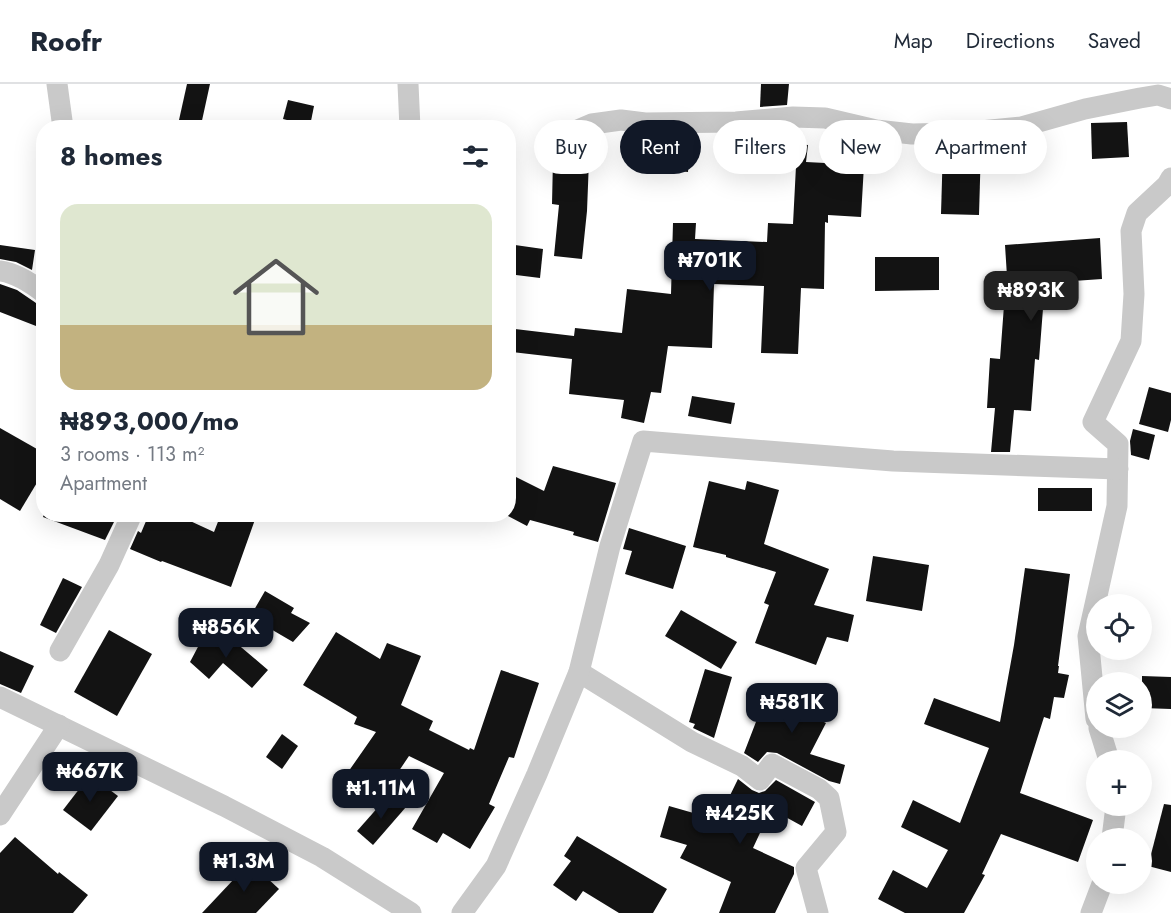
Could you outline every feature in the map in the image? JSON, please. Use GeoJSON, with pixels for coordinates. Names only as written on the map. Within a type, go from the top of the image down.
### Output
{"type":"FeatureCollection","features":[{"type":"Feature","properties":{"kind":"street"},"geometry":{"type":"LineString","coordinates":[[57,84],[62,120]]}},
{"type":"Feature","properties":{"kind":"street"},"geometry":{"type":"LineString","coordinates":[[408,84],[410,120]]}},
{"type":"Feature","properties":{"kind":"street"},"geometry":{"type":"LineString","coordinates":[[608,122],[621,120],[645,123],[736,122],[793,117],[825,118],[876,130],[912,134],[960,133],[1021,127],[1146,91],[1171,99]]}},
{"type":"Feature","properties":{"kind":"street"},"geometry":{"type":"LineString","coordinates":[[1091,672],[1088,636],[1117,506],[1118,469],[1118,444],[1093,422],[1131,340],[1134,294],[1131,231],[1137,213],[1167,185],[1171,178]]}},
{"type":"Feature","properties":{"kind":"street"},"geometry":{"type":"LineString","coordinates":[[4,271],[36,275]]}},
{"type":"Feature","properties":{"kind":"street"},"geometry":{"type":"LineString","coordinates":[[4,271],[36,288]]}},
{"type":"Feature","properties":{"kind":"street"},"geometry":{"type":"LineString","coordinates":[[462,913],[496,866],[579,672],[610,546],[643,441],[893,461],[1118,469]]}},
{"type":"Feature","properties":{"kind":"street"},"geometry":{"type":"LineString","coordinates":[[60,651],[109,565],[128,522]]}},
{"type":"Feature","properties":{"kind":"street"},"geometry":{"type":"LineString","coordinates":[[579,672],[692,742],[742,766],[760,780],[772,764],[819,789],[829,798],[836,832],[806,868],[818,913]]}},
{"type":"Feature","properties":{"kind":"street"},"geometry":{"type":"LineString","coordinates":[[0,697],[224,806],[322,857],[411,913]]}},
{"type":"Feature","properties":{"kind":"street"},"geometry":{"type":"LineString","coordinates":[[0,815],[59,725]]}},
{"type":"Feature","properties":{"kind":"street"},"geometry":{"type":"LineString","coordinates":[[1091,913],[1098,894]]}},
{"type":"Feature","properties":{"kind":"building"},"geometry":{"type":"Polygon","coordinates":[[[187,84],[210,84],[202,120],[179,120],[187,84]]]}},
{"type":"Feature","properties":{"kind":"building"},"geometry":{"type":"Polygon","coordinates":[[[761,84],[789,84],[787,105],[760,107],[761,84]]]}},
{"type":"Feature","properties":{"kind":"building"},"geometry":{"type":"Polygon","coordinates":[[[288,100],[314,106],[311,120],[283,119],[288,100]]]}},
{"type":"Feature","properties":{"kind":"building"},"geometry":{"type":"Polygon","coordinates":[[[1127,122],[1129,157],[1092,159],[1091,123],[1127,122]]]}},
{"type":"Feature","properties":{"kind":"building"},"geometry":{"type":"Polygon","coordinates":[[[807,162],[819,163],[819,174],[863,174],[861,217],[828,215],[828,223],[825,222],[824,289],[801,288],[798,354],[761,353],[764,286],[714,284],[712,348],[668,346],[661,393],[651,392],[644,423],[621,418],[624,400],[569,394],[572,359],[516,352],[516,329],[574,336],[575,328],[622,333],[627,289],[671,294],[673,223],[696,223],[695,239],[767,242],[768,223],[793,224],[796,174],[807,174],[807,162]]]}},
{"type":"Feature","properties":{"kind":"building"},"geometry":{"type":"Polygon","coordinates":[[[553,174],[588,174],[582,259],[554,256],[559,205],[552,204],[553,174]]]}},
{"type":"Feature","properties":{"kind":"building"},"geometry":{"type":"Polygon","coordinates":[[[942,174],[980,174],[979,215],[941,214],[942,174]]]}},
{"type":"Feature","properties":{"kind":"building"},"geometry":{"type":"Polygon","coordinates":[[[1100,238],[1102,279],[1045,283],[1039,360],[1035,359],[1031,411],[1014,410],[1010,452],[991,452],[995,408],[987,408],[990,358],[1000,359],[1005,292],[1008,292],[1005,245],[1100,238]]]}},
{"type":"Feature","properties":{"kind":"building"},"geometry":{"type":"Polygon","coordinates":[[[0,245],[35,250],[32,270],[16,262],[0,259],[0,245]]]}},
{"type":"Feature","properties":{"kind":"building"},"geometry":{"type":"Polygon","coordinates":[[[516,245],[543,249],[540,278],[516,275],[516,245]]]}},
{"type":"Feature","properties":{"kind":"building"},"geometry":{"type":"Polygon","coordinates":[[[875,257],[939,257],[939,290],[875,291],[875,257]]]}},
{"type":"Feature","properties":{"kind":"building"},"geometry":{"type":"Polygon","coordinates":[[[0,284],[17,290],[36,303],[36,326],[0,312],[0,284]]]}},
{"type":"Feature","properties":{"kind":"building"},"geometry":{"type":"Polygon","coordinates":[[[1149,387],[1171,393],[1171,420],[1168,432],[1139,424],[1149,387]]]}},
{"type":"Feature","properties":{"kind":"building"},"geometry":{"type":"Polygon","coordinates":[[[692,396],[735,403],[731,424],[688,416],[692,396]]]}},
{"type":"Feature","properties":{"kind":"building"},"geometry":{"type":"Polygon","coordinates":[[[0,428],[36,448],[36,484],[20,511],[0,499],[0,428]]]}},
{"type":"Feature","properties":{"kind":"building"},"geometry":{"type":"Polygon","coordinates":[[[1133,429],[1155,435],[1149,460],[1131,455],[1130,441],[1133,429]]]}},
{"type":"Feature","properties":{"kind":"building"},"geometry":{"type":"Polygon","coordinates":[[[553,466],[616,483],[598,542],[573,535],[574,532],[530,520],[527,526],[516,520],[516,477],[544,491],[553,466]]]}},
{"type":"Feature","properties":{"kind":"building"},"geometry":{"type":"Polygon","coordinates":[[[709,481],[745,490],[747,481],[779,490],[764,544],[829,569],[814,605],[854,615],[848,642],[827,637],[816,665],[755,643],[769,605],[764,603],[776,572],[726,557],[726,555],[693,547],[709,481]]]}},
{"type":"Feature","properties":{"kind":"building"},"geometry":{"type":"Polygon","coordinates":[[[1038,488],[1092,488],[1092,511],[1038,511],[1038,488]]]}},
{"type":"Feature","properties":{"kind":"building"},"geometry":{"type":"Polygon","coordinates":[[[56,522],[114,522],[105,540],[56,522]]]}},
{"type":"Feature","properties":{"kind":"building"},"geometry":{"type":"Polygon","coordinates":[[[146,522],[192,522],[214,532],[218,522],[254,522],[231,587],[130,549],[138,531],[141,533],[146,522]]]}},
{"type":"Feature","properties":{"kind":"building"},"geometry":{"type":"Polygon","coordinates":[[[629,528],[686,546],[673,589],[625,574],[632,551],[623,549],[629,528]]]}},
{"type":"Feature","properties":{"kind":"building"},"geometry":{"type":"Polygon","coordinates":[[[873,556],[929,565],[922,611],[866,601],[873,556]]]}},
{"type":"Feature","properties":{"kind":"building"},"geometry":{"type":"Polygon","coordinates":[[[1025,568],[1070,574],[1058,666],[1058,673],[1069,675],[1064,698],[1054,697],[1050,719],[1044,717],[1020,793],[1093,820],[1090,828],[1086,828],[1086,840],[1078,862],[1001,834],[982,874],[985,875],[964,913],[905,913],[878,899],[893,870],[927,888],[948,850],[901,827],[913,800],[960,823],[989,748],[924,724],[934,698],[1000,722],[1025,568]]]}},
{"type":"Feature","properties":{"kind":"building"},"geometry":{"type":"Polygon","coordinates":[[[63,578],[82,587],[56,633],[40,625],[63,578]]]}},
{"type":"Feature","properties":{"kind":"building"},"geometry":{"type":"Polygon","coordinates":[[[265,591],[294,608],[291,613],[310,623],[293,642],[250,617],[265,591]]]}},
{"type":"Feature","properties":{"kind":"building"},"geometry":{"type":"Polygon","coordinates":[[[681,610],[737,642],[721,669],[665,636],[681,610]]]}},
{"type":"Feature","properties":{"kind":"building"},"geometry":{"type":"Polygon","coordinates":[[[209,626],[232,647],[235,642],[268,670],[252,688],[223,663],[209,679],[190,662],[209,626]]]}},
{"type":"Feature","properties":{"kind":"building"},"geometry":{"type":"Polygon","coordinates":[[[109,630],[152,654],[117,716],[74,692],[109,630]]]}},
{"type":"Feature","properties":{"kind":"building"},"geometry":{"type":"Polygon","coordinates":[[[336,632],[380,659],[387,643],[421,656],[401,705],[433,721],[429,730],[469,750],[470,748],[474,750],[501,670],[539,683],[514,758],[509,757],[489,804],[495,807],[470,849],[443,833],[437,843],[412,829],[444,773],[409,756],[380,799],[346,775],[376,732],[354,724],[357,717],[303,685],[336,632]]]}},
{"type":"Feature","properties":{"kind":"building"},"geometry":{"type":"Polygon","coordinates":[[[0,651],[34,666],[21,693],[0,684],[0,651]]]}},
{"type":"Feature","properties":{"kind":"building"},"geometry":{"type":"Polygon","coordinates":[[[705,669],[732,677],[714,738],[693,728],[695,724],[689,722],[705,669]]]}},
{"type":"Feature","properties":{"kind":"building"},"geometry":{"type":"Polygon","coordinates":[[[1152,676],[1171,677],[1171,709],[1152,708],[1152,676]]]}},
{"type":"Feature","properties":{"kind":"building"},"geometry":{"type":"Polygon","coordinates":[[[769,688],[823,704],[818,719],[826,723],[810,754],[845,765],[840,784],[829,781],[777,753],[767,752],[758,762],[744,753],[769,688]]]}},
{"type":"Feature","properties":{"kind":"building"},"geometry":{"type":"Polygon","coordinates":[[[282,734],[298,746],[282,769],[266,757],[282,734]]]}},
{"type":"Feature","properties":{"kind":"building"},"geometry":{"type":"Polygon","coordinates":[[[90,775],[118,796],[91,831],[63,810],[90,775]]]}},
{"type":"Feature","properties":{"kind":"building"},"geometry":{"type":"Polygon","coordinates":[[[738,779],[759,793],[765,791],[776,780],[815,802],[802,826],[771,809],[753,848],[794,867],[794,874],[775,913],[719,913],[731,882],[680,858],[687,845],[660,837],[669,806],[718,820],[738,779]]]}},
{"type":"Feature","properties":{"kind":"building"},"geometry":{"type":"Polygon","coordinates":[[[388,796],[406,807],[373,845],[357,831],[388,796]]]}},
{"type":"Feature","properties":{"kind":"building"},"geometry":{"type":"Polygon","coordinates":[[[1164,804],[1171,805],[1171,872],[1152,867],[1152,850],[1164,804]]]}},
{"type":"Feature","properties":{"kind":"building"},"geometry":{"type":"Polygon","coordinates":[[[577,836],[667,889],[653,913],[619,913],[583,891],[576,901],[553,885],[571,861],[564,856],[577,836]]]}},
{"type":"Feature","properties":{"kind":"building"},"geometry":{"type":"Polygon","coordinates":[[[15,837],[58,874],[59,872],[88,895],[73,913],[0,913],[0,853],[15,837]]]}},
{"type":"Feature","properties":{"kind":"building"},"geometry":{"type":"Polygon","coordinates":[[[250,862],[279,889],[256,913],[202,913],[250,862]]]}}]}
